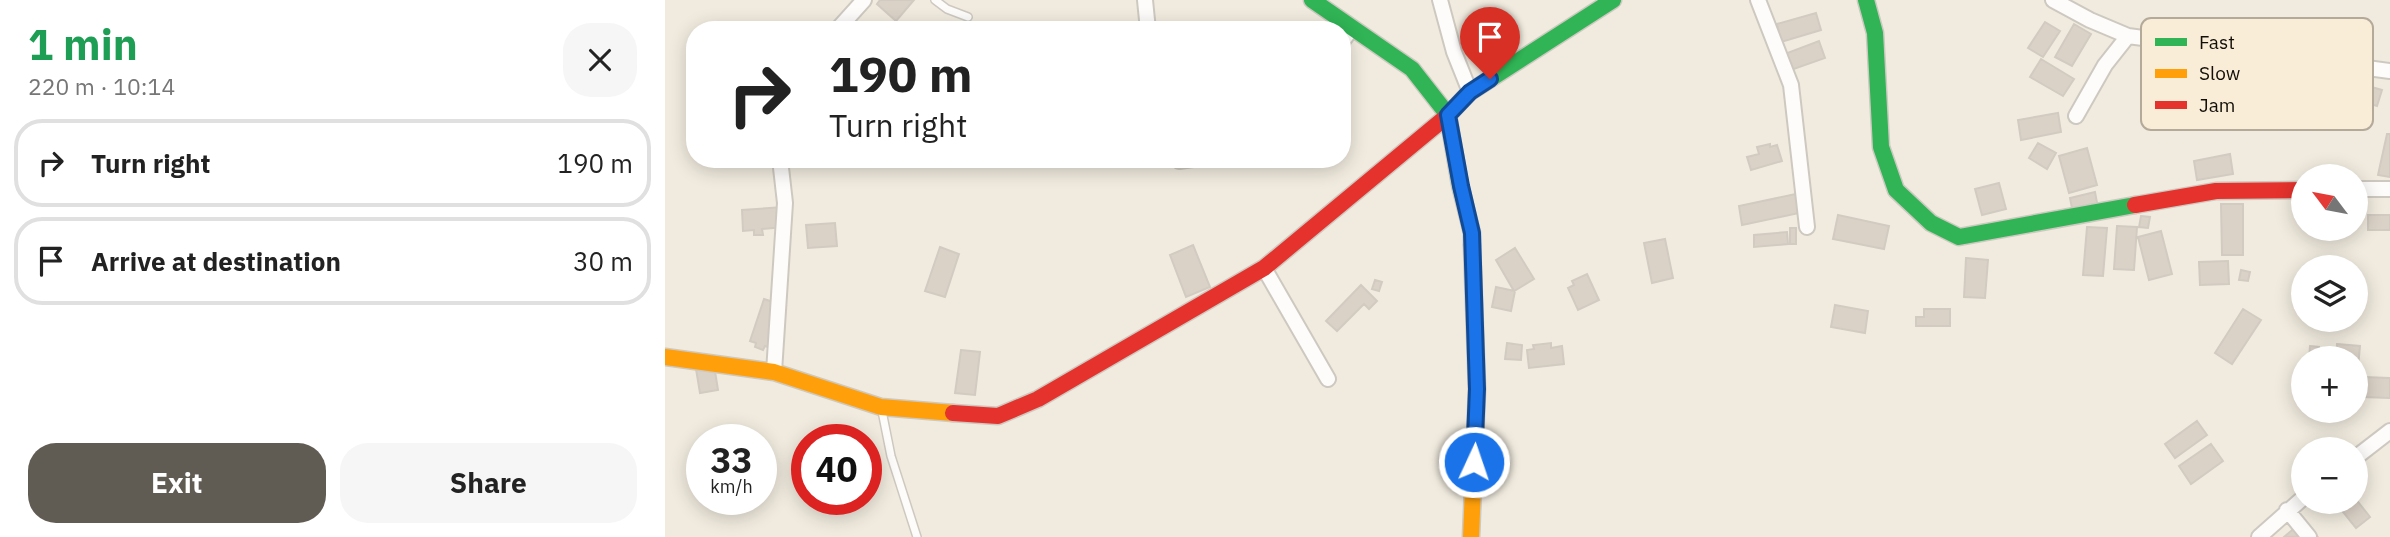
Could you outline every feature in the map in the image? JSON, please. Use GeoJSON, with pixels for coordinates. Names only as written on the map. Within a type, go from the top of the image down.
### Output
{"type":"FeatureCollection","features":[{"type":"Feature","properties":{"kind":"street"},"geometry":{"type":"LineString","coordinates":[[847,21],[864,0]]}},
{"type":"Feature","properties":{"kind":"street"},"geometry":{"type":"LineString","coordinates":[[1145,0],[1147,21]]}},
{"type":"Feature","properties":{"kind":"street"},"geometry":{"type":"LineString","coordinates":[[1312,0],[1341,21]]}},
{"type":"Feature","properties":{"kind":"street"},"geometry":{"type":"LineString","coordinates":[[1440,0],[1454,51],[1470,92]]}},
{"type":"Feature","properties":{"kind":"street"},"geometry":{"type":"LineString","coordinates":[[665,357],[774,372],[881,407],[997,416],[1038,399],[1264,268],[1448,115],[1470,92],[1613,0]]}},
{"type":"Feature","properties":{"kind":"street"},"geometry":{"type":"LineString","coordinates":[[1758,0],[1791,85],[1807,227]]}},
{"type":"Feature","properties":{"kind":"street"},"geometry":{"type":"LineString","coordinates":[[1866,0],[1875,33],[1881,147],[1896,190],[1931,223],[1959,237],[2216,191],[2291,190]]}},
{"type":"Feature","properties":{"kind":"street"},"geometry":{"type":"LineString","coordinates":[[2053,0],[2090,20],[2128,36],[2141,38]]}},
{"type":"Feature","properties":{"kind":"street"},"geometry":{"type":"LineString","coordinates":[[1352,29],[1412,69],[1448,115],[1472,233],[1477,389],[1471,537]]}},
{"type":"Feature","properties":{"kind":"street"},"geometry":{"type":"LineString","coordinates":[[2076,116],[2105,65],[2128,36]]}},
{"type":"Feature","properties":{"kind":"street"},"geometry":{"type":"LineString","coordinates":[[774,372],[785,203],[781,168]]}},
{"type":"Feature","properties":{"kind":"street"},"geometry":{"type":"LineString","coordinates":[[2368,189],[2390,189]]}},
{"type":"Feature","properties":{"kind":"street"},"geometry":{"type":"LineString","coordinates":[[1264,268],[1328,379]]}},
{"type":"Feature","properties":{"kind":"street"},"geometry":{"type":"LineString","coordinates":[[2368,448],[2390,431]]}},
{"type":"Feature","properties":{"kind":"street"},"geometry":{"type":"LineString","coordinates":[[2259,537],[2291,507]]}},
{"type":"Feature","properties":{"kind":"street"},"geometry":{"type":"LineString","coordinates":[[2287,510],[2309,537]]}},
{"type":"Feature","properties":{"kind":"lane"},"geometry":{"type":"LineString","coordinates":[[935,0],[947,9],[968,17]]}},
{"type":"Feature","properties":{"kind":"lane"},"geometry":{"type":"LineString","coordinates":[[881,407],[891,456],[917,537]]}},
{"type":"Feature","properties":{"kind":"building"},"geometry":{"type":"Polygon","coordinates":[[[880,0],[914,0],[896,21],[877,4],[880,0]]]}},
{"type":"Feature","properties":{"kind":"building"},"geometry":{"type":"Polygon","coordinates":[[[1816,13],[1821,30],[1781,42],[1777,24],[1816,13]]]}},
{"type":"Feature","properties":{"kind":"building"},"geometry":{"type":"Polygon","coordinates":[[[2045,22],[2060,31],[2043,57],[2028,48],[2045,22]]]}},
{"type":"Feature","properties":{"kind":"building"},"geometry":{"type":"Polygon","coordinates":[[[2074,24],[2091,34],[2072,66],[2055,57],[2074,24]]]}},
{"type":"Feature","properties":{"kind":"building"},"geometry":{"type":"Polygon","coordinates":[[[1819,41],[1825,58],[1788,71],[1782,55],[1819,41]]]}},
{"type":"Feature","properties":{"kind":"building"},"geometry":{"type":"Polygon","coordinates":[[[2041,59],[2074,79],[2063,96],[2030,77],[2041,59]]]}},
{"type":"Feature","properties":{"kind":"building"},"geometry":{"type":"Polygon","coordinates":[[[2373,87],[2382,90],[2377,106],[2373,105],[2373,87]]]}},
{"type":"Feature","properties":{"kind":"building"},"geometry":{"type":"Polygon","coordinates":[[[2058,113],[2061,132],[2021,140],[2018,120],[2058,113]]]}},
{"type":"Feature","properties":{"kind":"building"},"geometry":{"type":"Polygon","coordinates":[[[2387,134],[2390,134],[2390,177],[2378,175],[2387,134]]]}},
{"type":"Feature","properties":{"kind":"building"},"geometry":{"type":"Polygon","coordinates":[[[2038,143],[2056,153],[2047,169],[2029,158],[2038,143]]]}},
{"type":"Feature","properties":{"kind":"building"},"geometry":{"type":"Polygon","coordinates":[[[1770,144],[1770,147],[1777,145],[1782,161],[1751,170],[1747,157],[1759,154],[1757,147],[1770,144]]]}},
{"type":"Feature","properties":{"kind":"building"},"geometry":{"type":"Polygon","coordinates":[[[2087,148],[2097,185],[2069,193],[2059,156],[2087,148]]]}},
{"type":"Feature","properties":{"kind":"building"},"geometry":{"type":"Polygon","coordinates":[[[2230,154],[2233,174],[2197,180],[2194,161],[2230,154]]]}},
{"type":"Feature","properties":{"kind":"building"},"geometry":{"type":"Polygon","coordinates":[[[1999,183],[2006,209],[1982,215],[1975,189],[1999,183]]]}},
{"type":"Feature","properties":{"kind":"building"},"geometry":{"type":"Polygon","coordinates":[[[2095,192],[2098,208],[2073,213],[2070,198],[2095,192]]]}},
{"type":"Feature","properties":{"kind":"building"},"geometry":{"type":"Polygon","coordinates":[[[1796,194],[1799,213],[1742,225],[1739,206],[1796,194]]]}},
{"type":"Feature","properties":{"kind":"building"},"geometry":{"type":"Polygon","coordinates":[[[2221,204],[2243,204],[2243,255],[2222,255],[2221,204]]]}},
{"type":"Feature","properties":{"kind":"building"},"geometry":{"type":"Polygon","coordinates":[[[783,207],[784,227],[762,229],[763,235],[754,235],[754,230],[743,231],[742,210],[783,207]]]}},
{"type":"Feature","properties":{"kind":"building"},"geometry":{"type":"Polygon","coordinates":[[[1838,215],[1889,226],[1884,249],[1833,239],[1838,215]]]}},
{"type":"Feature","properties":{"kind":"building"},"geometry":{"type":"Polygon","coordinates":[[[2368,215],[2390,215],[2390,230],[2368,230],[2368,215]]]}},
{"type":"Feature","properties":{"kind":"building"},"geometry":{"type":"Polygon","coordinates":[[[2141,216],[2150,217],[2148,228],[2139,227],[2141,216]]]}},
{"type":"Feature","properties":{"kind":"building"},"geometry":{"type":"Polygon","coordinates":[[[835,223],[837,246],[808,248],[806,225],[835,223]]]}},
{"type":"Feature","properties":{"kind":"building"},"geometry":{"type":"Polygon","coordinates":[[[2117,226],[2137,227],[2134,270],[2114,269],[2117,226]]]}},
{"type":"Feature","properties":{"kind":"building"},"geometry":{"type":"Polygon","coordinates":[[[2087,227],[2107,228],[2103,276],[2083,275],[2087,227]]]}},
{"type":"Feature","properties":{"kind":"building"},"geometry":{"type":"Polygon","coordinates":[[[1790,228],[1796,228],[1796,244],[1790,244],[1790,228]]]}},
{"type":"Feature","properties":{"kind":"building"},"geometry":{"type":"Polygon","coordinates":[[[2161,231],[2172,274],[2149,280],[2138,237],[2161,231]]]}},
{"type":"Feature","properties":{"kind":"building"},"geometry":{"type":"Polygon","coordinates":[[[1787,232],[1788,244],[1754,247],[1754,235],[1787,232]]]}},
{"type":"Feature","properties":{"kind":"building"},"geometry":{"type":"Polygon","coordinates":[[[1665,239],[1673,278],[1652,283],[1644,243],[1665,239]]]}},
{"type":"Feature","properties":{"kind":"building"},"geometry":{"type":"Polygon","coordinates":[[[1193,245],[1210,287],[1186,297],[1170,255],[1193,245]]]}},
{"type":"Feature","properties":{"kind":"building"},"geometry":{"type":"Polygon","coordinates":[[[940,247],[959,254],[945,297],[925,291],[940,247]]]}},
{"type":"Feature","properties":{"kind":"building"},"geometry":{"type":"Polygon","coordinates":[[[1515,248],[1534,279],[1514,291],[1496,260],[1515,248]]]}},
{"type":"Feature","properties":{"kind":"building"},"geometry":{"type":"Polygon","coordinates":[[[1966,258],[1988,260],[1985,298],[1964,297],[1966,258]]]}},
{"type":"Feature","properties":{"kind":"building"},"geometry":{"type":"Polygon","coordinates":[[[2228,261],[2229,284],[2200,285],[2199,262],[2228,261]]]}},
{"type":"Feature","properties":{"kind":"building"},"geometry":{"type":"Polygon","coordinates":[[[2241,270],[2250,272],[2248,281],[2239,280],[2241,270]]]}},
{"type":"Feature","properties":{"kind":"building"},"geometry":{"type":"Polygon","coordinates":[[[1587,274],[1599,300],[1578,310],[1568,288],[1574,285],[1572,281],[1587,274]]]}},
{"type":"Feature","properties":{"kind":"building"},"geometry":{"type":"Polygon","coordinates":[[[1375,280],[1382,282],[1379,291],[1372,289],[1375,280]]]}},
{"type":"Feature","properties":{"kind":"building"},"geometry":{"type":"Polygon","coordinates":[[[1361,285],[1377,301],[1369,309],[1364,304],[1337,331],[1326,321],[1361,285]]]}},
{"type":"Feature","properties":{"kind":"building"},"geometry":{"type":"Polygon","coordinates":[[[1496,287],[1515,291],[1511,311],[1492,307],[1496,287]]]}},
{"type":"Feature","properties":{"kind":"building"},"geometry":{"type":"Polygon","coordinates":[[[764,299],[786,306],[772,348],[765,346],[763,350],[750,341],[764,299]]]}},
{"type":"Feature","properties":{"kind":"building"},"geometry":{"type":"Polygon","coordinates":[[[1835,305],[1868,311],[1865,333],[1831,327],[1835,305]]]}},
{"type":"Feature","properties":{"kind":"building"},"geometry":{"type":"Polygon","coordinates":[[[1924,309],[1950,309],[1950,326],[1916,326],[1916,317],[1924,317],[1924,309]]]}},
{"type":"Feature","properties":{"kind":"building"},"geometry":{"type":"Polygon","coordinates":[[[2243,309],[2261,320],[2232,364],[2215,353],[2243,309]]]}},
{"type":"Feature","properties":{"kind":"building"},"geometry":{"type":"Polygon","coordinates":[[[1507,343],[1522,345],[1521,360],[1505,359],[1507,343]]]}},
{"type":"Feature","properties":{"kind":"building"},"geometry":{"type":"Polygon","coordinates":[[[1551,343],[1551,348],[1562,346],[1564,364],[1529,368],[1527,350],[1534,349],[1533,345],[1551,343]]]}},
{"type":"Feature","properties":{"kind":"building"},"geometry":{"type":"Polygon","coordinates":[[[961,350],[980,352],[975,395],[955,393],[961,350]]]}},
{"type":"Feature","properties":{"kind":"building"},"geometry":{"type":"Polygon","coordinates":[[[714,365],[718,390],[700,393],[696,369],[714,365]]]}},
{"type":"Feature","properties":{"kind":"building"},"geometry":{"type":"Polygon","coordinates":[[[2368,377],[2390,378],[2390,398],[2368,397],[2368,377]]]}},
{"type":"Feature","properties":{"kind":"building"},"geometry":{"type":"Polygon","coordinates":[[[2197,421],[2207,435],[2175,458],[2165,444],[2197,421]]]}},
{"type":"Feature","properties":{"kind":"building"},"geometry":{"type":"Polygon","coordinates":[[[2211,444],[2223,461],[2191,484],[2179,466],[2211,444]]]}},
{"type":"Feature","properties":{"kind":"building"},"geometry":{"type":"Polygon","coordinates":[[[2345,514],[2368,514],[2370,517],[2356,528],[2345,514]]]}},
{"type":"Feature","properties":{"kind":"building"},"geometry":{"type":"Polygon","coordinates":[[[2304,520],[2317,536],[2284,537],[2304,520]]]}},
{"type":"Feature","properties":{"kind":"traffic: fast"},"geometry":{"type":"LineString","coordinates":[[1312,0],[1342,21]]}},
{"type":"Feature","properties":{"kind":"traffic: fast"},"geometry":{"type":"LineString","coordinates":[[1446,117],[1470,92],[1613,0]]}},
{"type":"Feature","properties":{"kind":"traffic: fast"},"geometry":{"type":"LineString","coordinates":[[1866,0],[1875,33],[1881,147],[1896,190],[1931,223],[1959,237],[2135,205]]}},
{"type":"Feature","properties":{"kind":"traffic: fast"},"geometry":{"type":"LineString","coordinates":[[1351,27],[1412,69],[1448,115],[1460,185],[1472,233],[1472,245]]}},
{"type":"Feature","properties":{"kind":"traffic: slow"},"geometry":{"type":"LineString","coordinates":[[1471,537],[1477,389],[1472,245]]}},
{"type":"Feature","properties":{"kind":"traffic: slow"},"geometry":{"type":"LineString","coordinates":[[665,357],[774,372],[881,407],[953,413]]}},
{"type":"Feature","properties":{"kind":"traffic: jam"},"geometry":{"type":"LineString","coordinates":[[953,413],[998,416],[1038,399],[1264,268],[1446,117]]}},
{"type":"Feature","properties":{"kind":"traffic: jam"},"geometry":{"type":"LineString","coordinates":[[2135,205],[2216,191],[2291,190]]}},
{"type":"Feature","properties":{"kind":"route"},"geometry":{"type":"LineString","coordinates":[[1474,462],[1477,389],[1472,233],[1448,115],[1470,92],[1490,79]]}}]}
